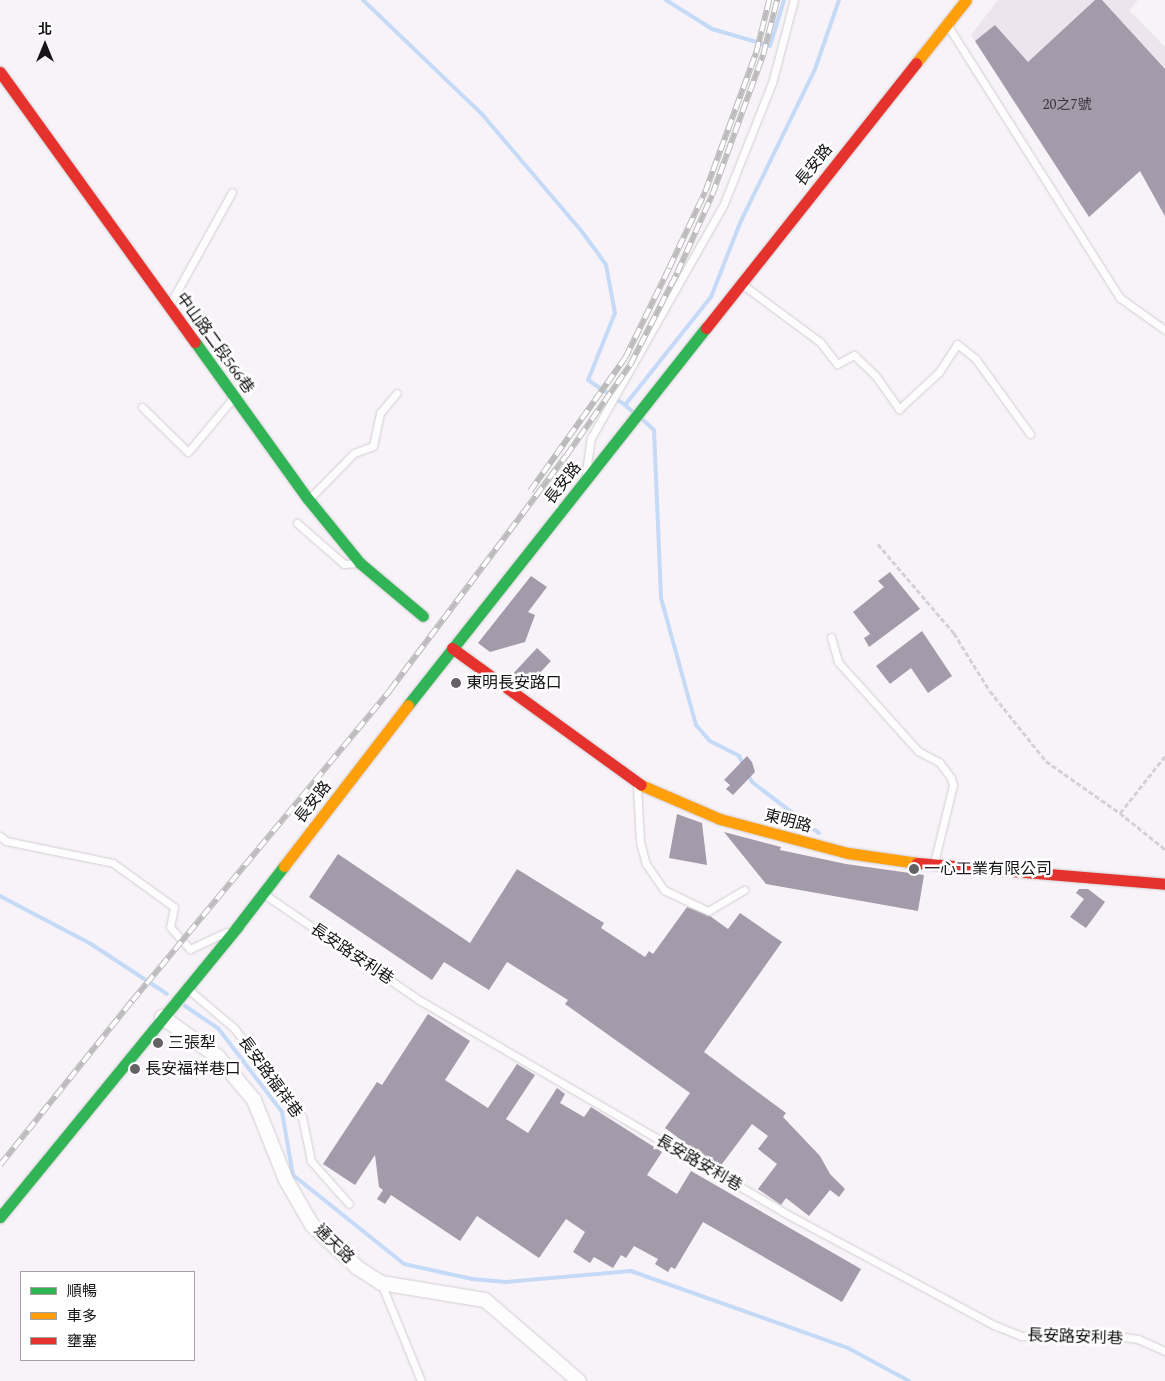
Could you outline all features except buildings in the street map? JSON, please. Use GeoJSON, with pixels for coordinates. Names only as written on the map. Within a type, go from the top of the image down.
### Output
{"type":"FeatureCollection","features":[{"type":"Feature","properties":{"kind":"main road","name":"長安路"},"geometry":{"type":"LineString","coordinates":[[186,987],[237,927],[452,648],[966,0]]}},
{"type":"Feature","properties":{"kind":"main road","name":"中山路二段566巷"},"geometry":{"type":"LineString","coordinates":[[0,72],[308,499],[360,563],[423,616]]}},
{"type":"Feature","properties":{"kind":"main road","name":"東明路"},"geometry":{"type":"LineString","coordinates":[[452,648],[636,783],[720,819],[848,853],[934,866],[1165,884]]}},
{"type":"Feature","properties":{"kind":"main road"},"geometry":{"type":"LineString","coordinates":[[0,1217],[186,987]]}},
{"type":"Feature","properties":{"kind":"street","name":"通天路"},"geometry":{"type":"LineString","coordinates":[[162,1017],[218,1057],[254,1100],[286,1180],[312,1225],[358,1268],[381,1284],[485,1300],[579,1381]]}},
{"type":"Feature","properties":{"kind":"lane"},"geometry":{"type":"LineString","coordinates":[[586,480],[591,438],[723,206],[772,83],[794,0]]}},
{"type":"Feature","properties":{"kind":"lane"},"geometry":{"type":"LineString","coordinates":[[947,24],[1120,298],[1165,330]]}},
{"type":"Feature","properties":{"kind":"lane"},"geometry":{"type":"LineString","coordinates":[[169,306],[232,192]]}},
{"type":"Feature","properties":{"kind":"lane"},"geometry":{"type":"LineString","coordinates":[[740,283],[790,322],[820,342],[837,364],[854,355],[875,375],[899,409],[939,372],[958,344],[975,358],[1030,434]]}},
{"type":"Feature","properties":{"kind":"lane"},"geometry":{"type":"LineString","coordinates":[[308,499],[354,453],[373,446],[380,412],[397,393]]}},
{"type":"Feature","properties":{"kind":"lane"},"geometry":{"type":"LineString","coordinates":[[142,407],[188,452],[234,397]]}},
{"type":"Feature","properties":{"kind":"lane"},"geometry":{"type":"LineString","coordinates":[[297,523],[344,564],[360,563]]}},
{"type":"Feature","properties":{"kind":"lane"},"geometry":{"type":"LineString","coordinates":[[831,637],[838,662],[918,751],[939,762],[951,778],[953,785],[934,866]]}},
{"type":"Feature","properties":{"kind":"lane"},"geometry":{"type":"LineString","coordinates":[[636,783],[640,842],[646,864],[664,890],[708,911],[744,890]]}},
{"type":"Feature","properties":{"kind":"lane"},"geometry":{"type":"LineString","coordinates":[[0,836],[6,841],[113,863],[174,906],[170,927],[190,949],[237,927]]}},
{"type":"Feature","properties":{"kind":"lane","name":"長安路安利巷"},"geometry":{"type":"LineString","coordinates":[[263,894],[429,1006],[783,1212],[994,1325],[1022,1336],[1131,1338],[1165,1351]]}},
{"type":"Feature","properties":{"kind":"lane","name":"長安路福祥巷"},"geometry":{"type":"LineString","coordinates":[[186,987],[234,1028],[302,1118],[311,1161],[348,1204]]}},
{"type":"Feature","properties":{"kind":"lane"},"geometry":{"type":"LineString","coordinates":[[381,1284],[421,1381]]}},
{"type":"Feature","properties":{"kind":"path"},"geometry":{"type":"LineString","coordinates":[[878,544],[954,634],[990,691],[1046,761],[1120,813],[1165,848]]}},
{"type":"Feature","properties":{"kind":"path"},"geometry":{"type":"LineString","coordinates":[[1120,813],[1165,756]]}},
{"type":"Feature","properties":{"kind":"shaded area"},"geometry":{"type":"Polygon","coordinates":[[[998,0],[1138,0],[1129,10],[1165,47],[1165,218],[1140,171],[1089,217],[971,35],[998,0]]]}},
{"type":"Feature","properties":{"kind":"waterway"},"geometry":{"type":"LineString","coordinates":[[363,0],[481,113],[583,233],[606,265],[615,313],[588,380],[625,405]]}},
{"type":"Feature","properties":{"kind":"waterway"},"geometry":{"type":"LineString","coordinates":[[666,0],[712,29],[770,46],[784,0]]}},
{"type":"Feature","properties":{"kind":"waterway"},"geometry":{"type":"LineString","coordinates":[[633,412],[625,405],[711,297],[740,223],[815,69],[839,0]]}},
{"type":"Feature","properties":{"kind":"waterway"},"geometry":{"type":"LineString","coordinates":[[641,418],[654,430],[661,598],[696,725],[710,741],[739,756],[743,764]]}},
{"type":"Feature","properties":{"kind":"waterway"},"geometry":{"type":"LineString","coordinates":[[748,775],[752,782],[819,833]]}},
{"type":"Feature","properties":{"kind":"waterway"},"geometry":{"type":"LineString","coordinates":[[0,896],[91,944],[167,994]]}},
{"type":"Feature","properties":{"kind":"waterway"},"geometry":{"type":"LineString","coordinates":[[185,1006],[218,1028],[282,1112],[293,1175],[404,1264],[472,1279],[506,1282],[631,1271],[848,1348],[909,1381]]}},
{"type":"Feature","properties":{"kind":"railway"},"geometry":{"type":"LineString","coordinates":[[530,491],[625,358],[669,268],[705,192],[756,53],[769,0]]}},
{"type":"Feature","properties":{"kind":"railway"},"geometry":{"type":"LineString","coordinates":[[0,1165],[132,1001],[390,690],[566,456],[630,365],[677,273],[712,195],[763,55],[777,0]]}},
{"type":"Feature","properties":{"kind":"traffic: fast"},"geometry":{"type":"LineString","coordinates":[[408,705],[706,328]]}},
{"type":"Feature","properties":{"kind":"traffic: fast"},"geometry":{"type":"LineString","coordinates":[[195,342],[308,499],[360,563],[423,616]]}},
{"type":"Feature","properties":{"kind":"traffic: fast"},"geometry":{"type":"LineString","coordinates":[[0,1217],[237,927],[284,866]]}},
{"type":"Feature","properties":{"kind":"traffic: slow"},"geometry":{"type":"LineString","coordinates":[[916,63],[966,0]]}},
{"type":"Feature","properties":{"kind":"traffic: slow"},"geometry":{"type":"LineString","coordinates":[[284,866],[408,705]]}},
{"type":"Feature","properties":{"kind":"traffic: slow"},"geometry":{"type":"LineString","coordinates":[[641,785],[720,819],[848,853],[917,863]]}},
{"type":"Feature","properties":{"kind":"traffic: jam"},"geometry":{"type":"LineString","coordinates":[[706,328],[916,63]]}},
{"type":"Feature","properties":{"kind":"traffic: jam"},"geometry":{"type":"LineString","coordinates":[[0,72],[195,342]]}},
{"type":"Feature","properties":{"kind":"traffic: jam"},"geometry":{"type":"LineString","coordinates":[[452,648],[641,785]]}},
{"type":"Feature","properties":{"kind":"traffic: jam"},"geometry":{"type":"LineString","coordinates":[[917,863],[1165,884]]}},
{"type":"Feature","properties":{"kind":"place","name":"東明長安路口"},"geometry":{"type":"Point","coordinates":[456,683]}},
{"type":"Feature","properties":{"kind":"place","name":"一心工業有限公司"},"geometry":{"type":"Point","coordinates":[914,869]}},
{"type":"Feature","properties":{"kind":"place","name":"三張犁"},"geometry":{"type":"Point","coordinates":[158,1043]}},
{"type":"Feature","properties":{"kind":"place","name":"長安福祥巷口"},"geometry":{"type":"Point","coordinates":[135,1069]}}]}
